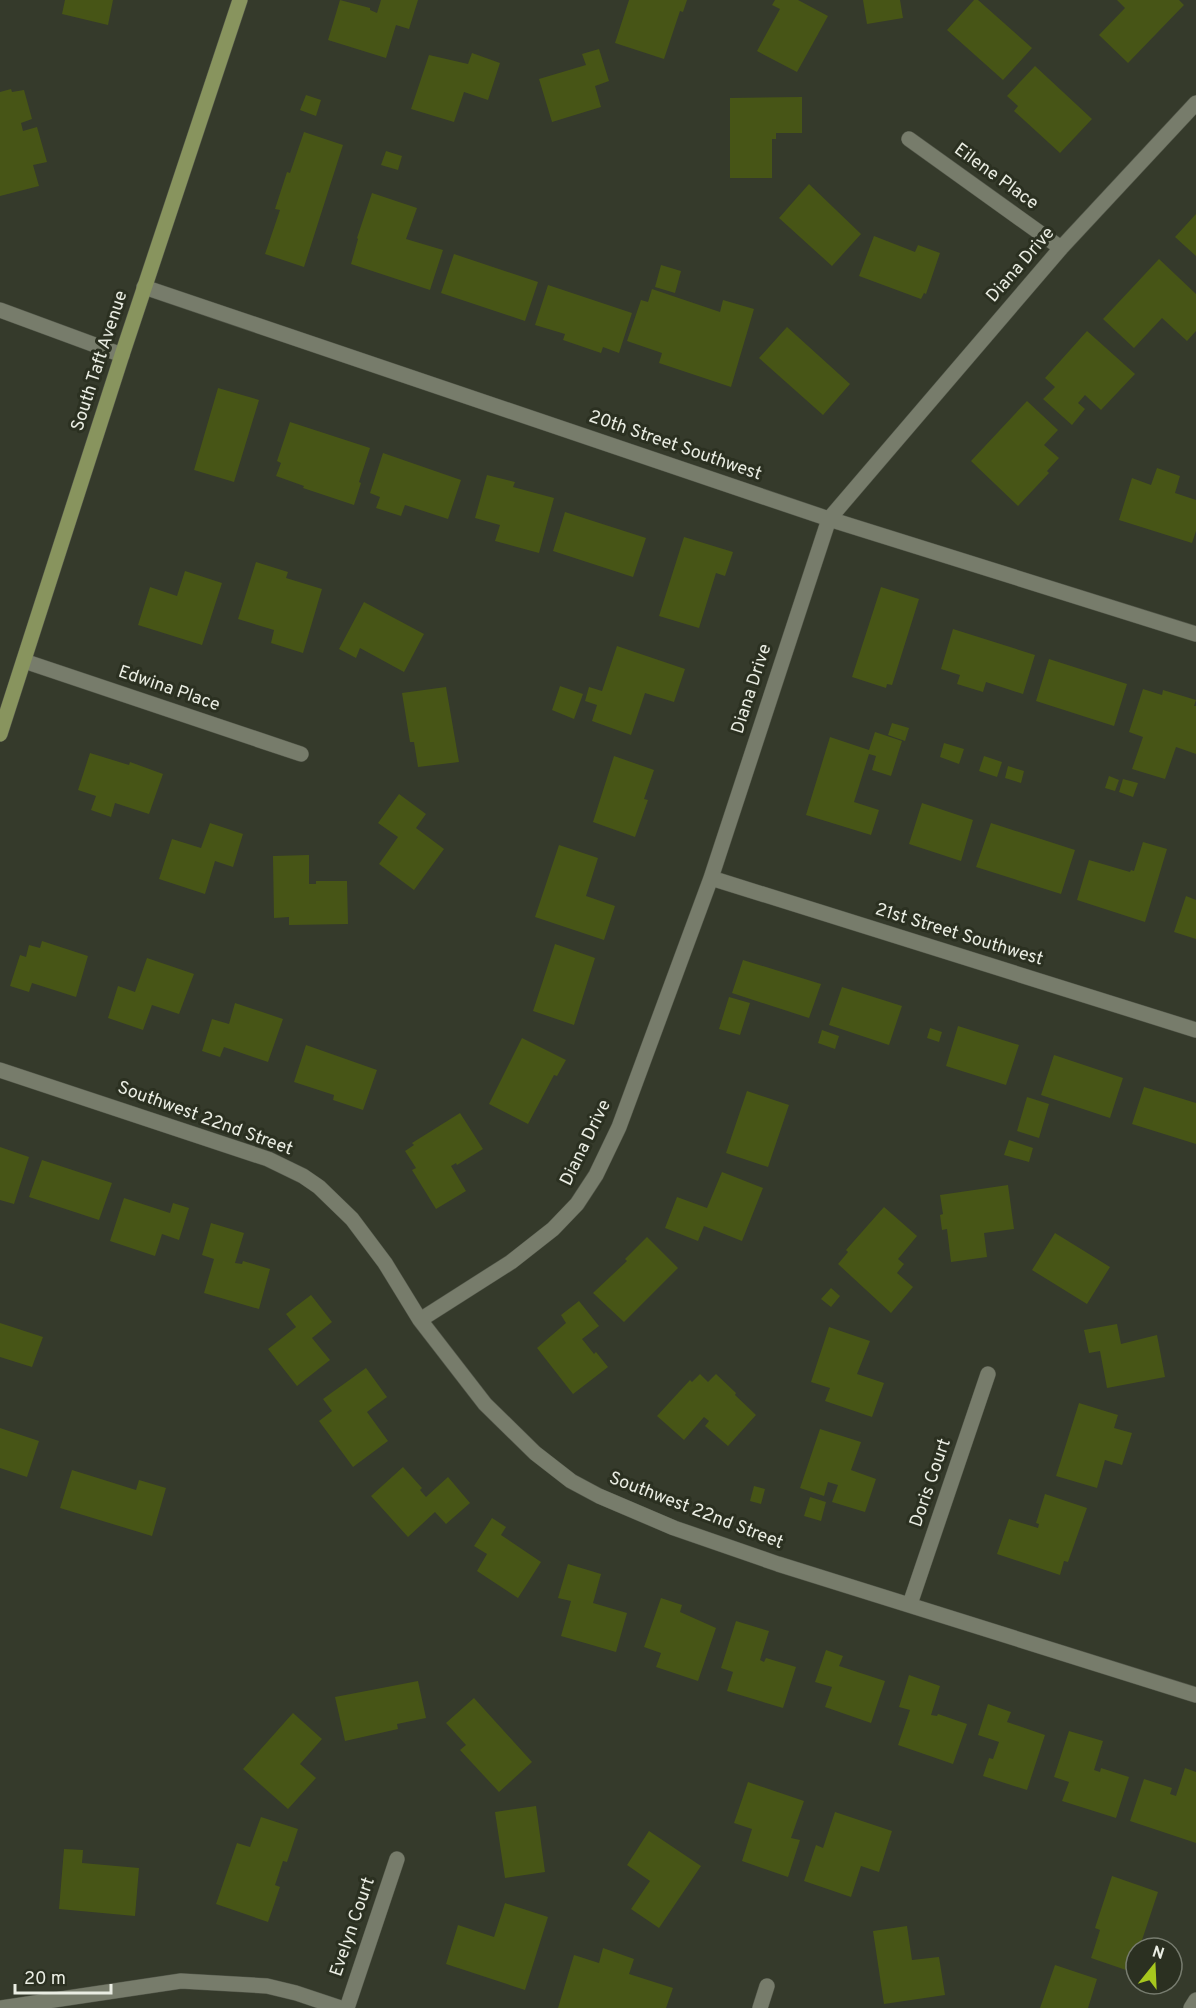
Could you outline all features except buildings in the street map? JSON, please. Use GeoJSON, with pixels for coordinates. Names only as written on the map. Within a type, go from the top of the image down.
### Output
{"type":"FeatureCollection","features":[{"type":"Feature","properties":{"kind":"main road","name":"South Taft Avenue"},"geometry":{"type":"LineString","coordinates":[[0,734],[144,287],[240,0]]}},
{"type":"Feature","properties":{"kind":"street","name":"Diana Drive"},"geometry":{"type":"LineString","coordinates":[[420,1320],[511,1262],[553,1229],[577,1204],[596,1175],[619,1126],[711,878],[828,519],[1061,248],[1196,103]]}},
{"type":"Feature","properties":{"kind":"street","name":"Eilene Place"},"geometry":{"type":"LineString","coordinates":[[909,139],[1061,248]]}},
{"type":"Feature","properties":{"kind":"street","name":"20th Street Southwest"},"geometry":{"type":"LineString","coordinates":[[144,287],[828,519],[1196,634]]}},
{"type":"Feature","properties":{"kind":"street"},"geometry":{"type":"LineString","coordinates":[[0,310],[122,355]]}},
{"type":"Feature","properties":{"kind":"street","name":"Edwina Place"},"geometry":{"type":"LineString","coordinates":[[24,661],[301,754]]}},
{"type":"Feature","properties":{"kind":"street","name":"21st Street Southwest"},"geometry":{"type":"LineString","coordinates":[[711,878],[1196,1030]]}},
{"type":"Feature","properties":{"kind":"street","name":"Southwest 22nd Street"},"geometry":{"type":"LineString","coordinates":[[0,1070],[257,1155],[303,1176],[319,1187],[352,1219],[385,1263],[420,1320],[485,1404],[535,1453],[571,1481],[599,1496],[674,1528],[778,1564],[1196,1695]]}},
{"type":"Feature","properties":{"kind":"street","name":"Doris Court"},"geometry":{"type":"LineString","coordinates":[[910,1604],[988,1374]]}},
{"type":"Feature","properties":{"kind":"street","name":"Evelyn Court"},"geometry":{"type":"LineString","coordinates":[[347,2008],[397,1859]]}},
{"type":"Feature","properties":{"kind":"street"},"geometry":{"type":"LineString","coordinates":[[1,2008],[181,1980],[267,1986],[296,1992],[341,2008]]}},
{"type":"Feature","properties":{"kind":"street"},"geometry":{"type":"LineString","coordinates":[[760,2008],[767,1986]]}},
{"type":"Feature","properties":{"kind":"street"},"geometry":{"type":"LineString","coordinates":[[1191,2008],[1196,2000]]}}]}
